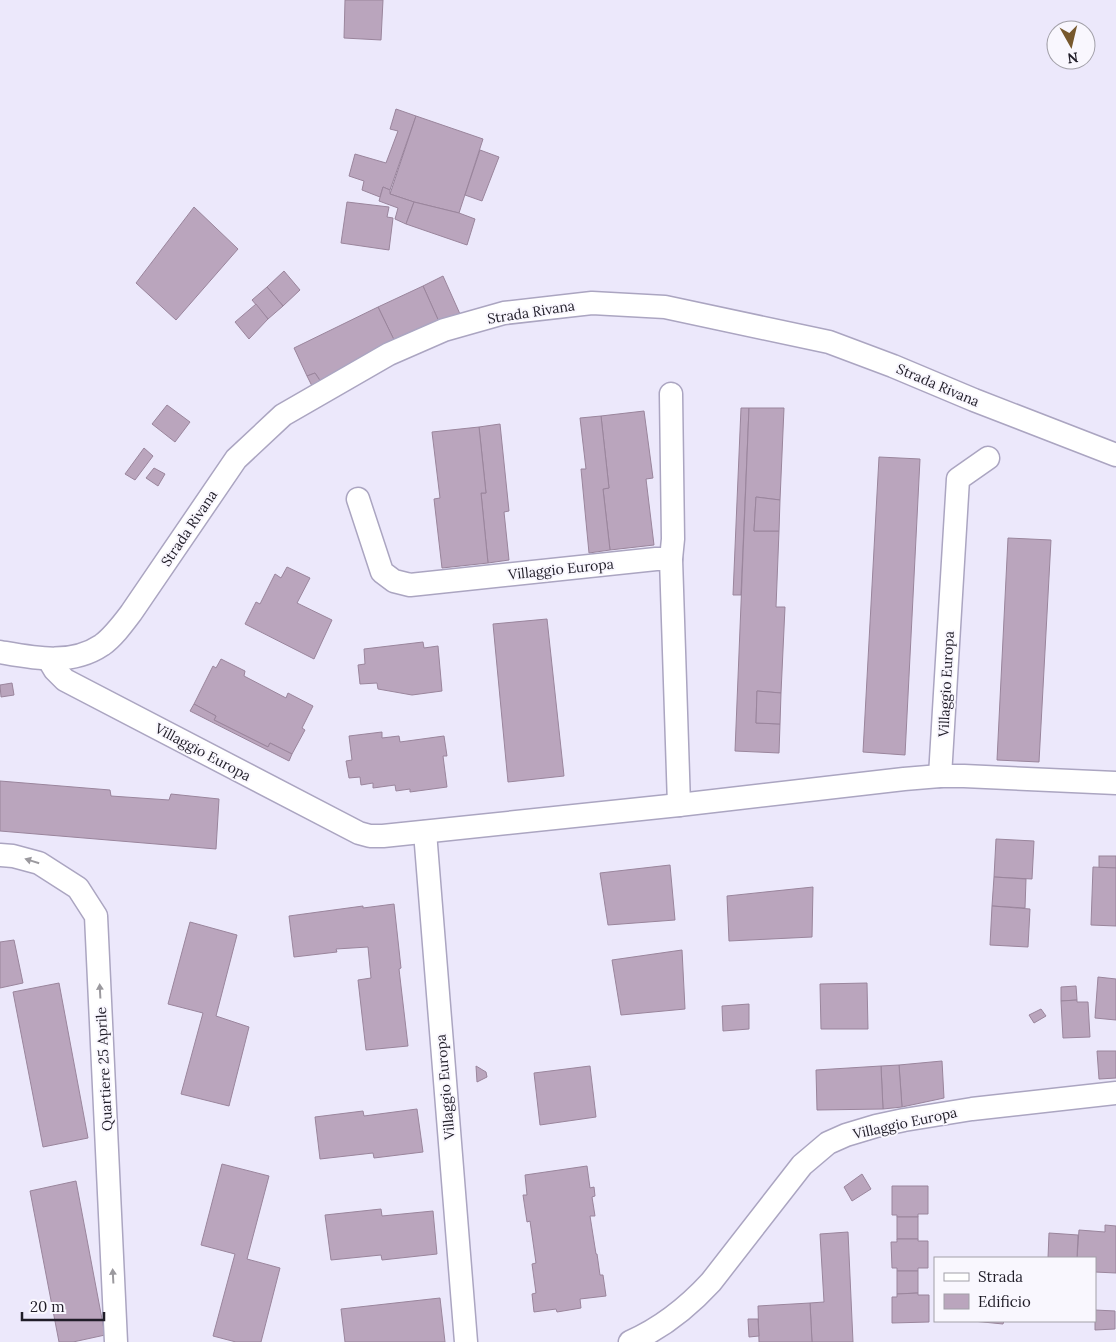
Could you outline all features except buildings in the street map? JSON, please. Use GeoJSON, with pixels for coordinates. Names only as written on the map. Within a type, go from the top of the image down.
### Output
{"type":"FeatureCollection","features":[{"type":"Feature","properties":{"kind":"street","name":"Strada Rivana"},"geometry":{"type":"LineString","coordinates":[[0,652],[49,660],[88,653],[102,644],[117,630],[130,613],[236,459],[283,415],[389,354],[444,330],[504,313],[592,303],[665,307],[829,342],[1116,455]]}},
{"type":"Feature","properties":{"kind":"street"},"geometry":{"type":"LineString","coordinates":[[671,394],[673,540],[671,559],[679,805]]}},
{"type":"Feature","properties":{"kind":"street","name":"Villaggio Europa"},"geometry":{"type":"LineString","coordinates":[[940,776],[958,479],[988,458]]}},
{"type":"Feature","properties":{"kind":"street","name":"Villaggio Europa"},"geometry":{"type":"LineString","coordinates":[[358,499],[382,572],[394,581],[410,585],[656,558],[671,559]]}},
{"type":"Feature","properties":{"kind":"street","name":"Villaggio Europa"},"geometry":{"type":"LineString","coordinates":[[49,660],[55,670],[65,680],[359,833],[370,836],[425,832],[679,805],[904,778],[964,776],[1116,783]]}},
{"type":"Feature","properties":{"kind":"street","name":"Villaggio Europa"},"geometry":{"type":"LineString","coordinates":[[425,832],[466,1342]]}},
{"type":"Feature","properties":{"kind":"street","name":"Quartiere 25 Aprile"},"geometry":{"type":"LineString","coordinates":[[0,855],[13,856],[39,863],[78,888],[96,916],[116,1342]]}},
{"type":"Feature","properties":{"kind":"street","name":"Villaggio Europa"},"geometry":{"type":"LineString","coordinates":[[630,1342],[663,1324],[695,1299],[711,1282],[802,1165],[828,1143],[861,1130],[904,1120],[972,1109],[1116,1093]]}}]}
